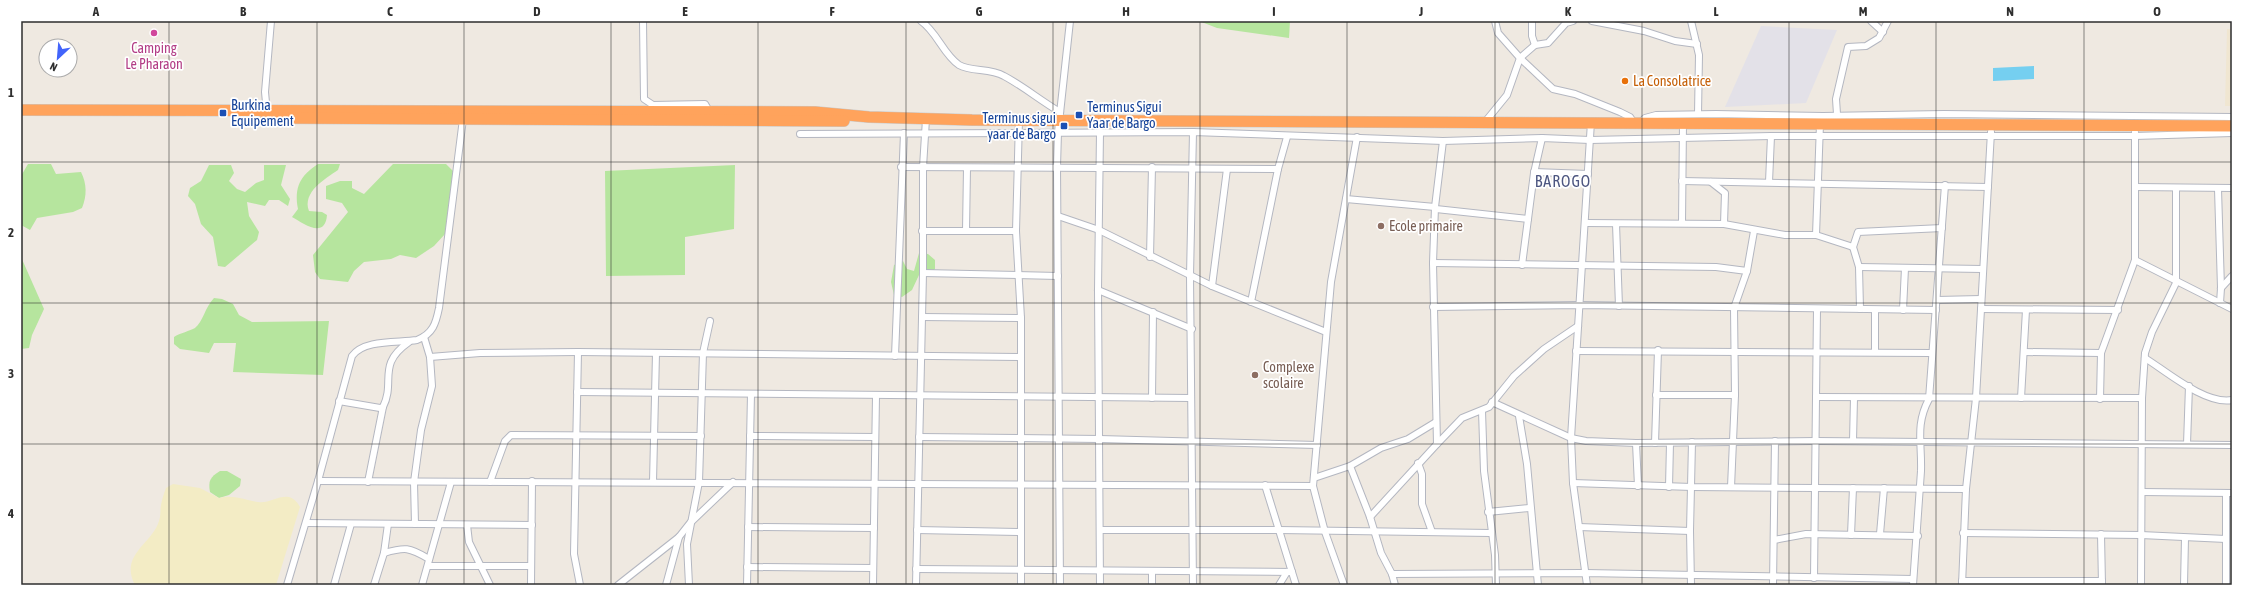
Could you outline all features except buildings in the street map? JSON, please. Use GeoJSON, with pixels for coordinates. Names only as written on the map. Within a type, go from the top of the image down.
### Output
{"type":"FeatureCollection","features":[{"type":"Feature","properties":{"kind":"highway"},"geometry":{"type":"LineString","coordinates":[[21,110],[463,119],[854,121],[869,117]]}},
{"type":"Feature","properties":{"kind":"highway"},"geometry":{"type":"LineString","coordinates":[[21,118],[268,115],[363,110],[709,111],[815,112],[869,117],[926,119],[1019,120],[1060,116],[1485,122],[1820,124],[1991,130],[2135,131],[2232,126]]}},
{"type":"Feature","properties":{"kind":"street"},"geometry":{"type":"LineString","coordinates":[[268,115],[265,92],[271,21]]}},
{"type":"Feature","properties":{"kind":"street"},"geometry":{"type":"LineString","coordinates":[[643,21],[644,99],[653,105],[705,104],[709,111]]}},
{"type":"Feature","properties":{"kind":"street"},"geometry":{"type":"LineString","coordinates":[[922,21],[932,30],[943,47],[959,64],[1003,75],[1060,116]]}},
{"type":"Feature","properties":{"kind":"street"},"geometry":{"type":"LineString","coordinates":[[1060,585],[1060,398],[1057,166],[1058,132],[1070,21]]}},
{"type":"Feature","properties":{"kind":"street"},"geometry":{"type":"LineString","coordinates":[[1495,21],[1498,33],[1520,58],[1553,89],[1575,94],[1620,112],[1630,117],[1637,123],[1645,118],[1656,115],[1698,114],[2232,117]]}},
{"type":"Feature","properties":{"kind":"street"},"geometry":{"type":"LineString","coordinates":[[1532,21],[1532,36],[1535,45]]}},
{"type":"Feature","properties":{"kind":"street"},"geometry":{"type":"LineString","coordinates":[[1592,21],[1644,31],[1675,41],[1697,44]]}},
{"type":"Feature","properties":{"kind":"street"},"geometry":{"type":"LineString","coordinates":[[1691,21],[1697,44],[1700,75],[1698,114]]}},
{"type":"Feature","properties":{"kind":"street"},"geometry":{"type":"LineString","coordinates":[[1871,21],[1883,32]]}},
{"type":"Feature","properties":{"kind":"street"},"geometry":{"type":"LineString","coordinates":[[1837,114],[1836,99],[1848,47],[1864,48],[1879,38],[1888,21]]}},
{"type":"Feature","properties":{"kind":"street"},"geometry":{"type":"LineString","coordinates":[[1485,122],[1507,95],[1520,58],[1535,45],[1548,43],[1567,22]]}},
{"type":"Feature","properties":{"kind":"street"},"geometry":{"type":"LineString","coordinates":[[286,585],[318,481],[340,401],[348,365],[357,350],[380,344],[410,341],[424,337],[434,328],[439,308],[463,119]]}},
{"type":"Feature","properties":{"kind":"street"},"geometry":{"type":"LineString","coordinates":[[916,585],[922,356],[923,167],[926,119]]}},
{"type":"Feature","properties":{"kind":"street"},"geometry":{"type":"LineString","coordinates":[[1019,120],[1016,230],[1021,318],[1021,585]]}},
{"type":"Feature","properties":{"kind":"street"},"geometry":{"type":"LineString","coordinates":[[1587,585],[1573,483],[1571,438],[1591,122]]}},
{"type":"Feature","properties":{"kind":"street"},"geometry":{"type":"LineString","coordinates":[[1682,223],[1683,123]]}},
{"type":"Feature","properties":{"kind":"street"},"geometry":{"type":"LineString","coordinates":[[1816,235],[1820,124]]}},
{"type":"Feature","properties":{"kind":"street"},"geometry":{"type":"LineString","coordinates":[[800,134],[904,132],[1192,132],[1287,137],[1357,137],[1443,141],[1542,138],[1590,140],[1682,137],[1820,136],[1991,130],[1982,269],[1976,398],[1966,489],[1963,533],[1962,583],[2102,583],[2101,534]]}},
{"type":"Feature","properties":{"kind":"street"},"geometry":{"type":"LineString","coordinates":[[2100,399],[2101,353],[2118,310],[2135,260],[2135,131],[2232,133]]}},
{"type":"Feature","properties":{"kind":"street"},"geometry":{"type":"LineString","coordinates":[[895,356],[901,167],[904,132]]}},
{"type":"Feature","properties":{"kind":"street"},"geometry":{"type":"LineString","coordinates":[[1100,132],[1098,290],[1100,585]]}},
{"type":"Feature","properties":{"kind":"street"},"geometry":{"type":"LineString","coordinates":[[1192,132],[1193,169],[1190,276],[1192,329],[1191,442],[1193,485],[1193,585]]}},
{"type":"Feature","properties":{"kind":"street"},"geometry":{"type":"LineString","coordinates":[[1769,182],[1772,136]]}},
{"type":"Feature","properties":{"kind":"street"},"geometry":{"type":"LineString","coordinates":[[1250,302],[1278,168],[1287,137]]}},
{"type":"Feature","properties":{"kind":"street"},"geometry":{"type":"LineString","coordinates":[[1344,585],[1325,532],[1313,486],[1331,282],[1357,137]]}},
{"type":"Feature","properties":{"kind":"street"},"geometry":{"type":"LineString","coordinates":[[1522,265],[1534,172],[1542,138]]}},
{"type":"Feature","properties":{"kind":"street"},"geometry":{"type":"LineString","coordinates":[[1436,444],[1433,263],[1436,208],[1443,141]]}},
{"type":"Feature","properties":{"kind":"street"},"geometry":{"type":"LineString","coordinates":[[901,167],[1017,168],[1057,166],[1193,169],[1278,168]]}},
{"type":"Feature","properties":{"kind":"street"},"geometry":{"type":"LineString","coordinates":[[1150,257],[1152,167]]}},
{"type":"Feature","properties":{"kind":"street"},"geometry":{"type":"LineString","coordinates":[[966,231],[967,168]]}},
{"type":"Feature","properties":{"kind":"street"},"geometry":{"type":"LineString","coordinates":[[1212,286],[1227,169]]}},
{"type":"Feature","properties":{"kind":"street"},"geometry":{"type":"LineString","coordinates":[[1534,172],[1588,174]]}},
{"type":"Feature","properties":{"kind":"street"},"geometry":{"type":"LineString","coordinates":[[1682,181],[1988,187]]}},
{"type":"Feature","properties":{"kind":"street"},"geometry":{"type":"LineString","coordinates":[[1711,182],[1725,193],[1724,224]]}},
{"type":"Feature","properties":{"kind":"street"},"geometry":{"type":"LineString","coordinates":[[1392,574],[1535,574],[1585,572],[1913,582],[1918,536],[1920,424],[1929,399],[1945,185]]}},
{"type":"Feature","properties":{"kind":"street"},"geometry":{"type":"LineString","coordinates":[[2135,187],[2176,189],[2232,188]]}},
{"type":"Feature","properties":{"kind":"street"},"geometry":{"type":"LineString","coordinates":[[2141,585],[2142,398],[2145,358],[2152,332],[2176,283],[2176,189]]}},
{"type":"Feature","properties":{"kind":"street"},"geometry":{"type":"LineString","coordinates":[[2218,189],[2221,288],[2220,303]]}},
{"type":"Feature","properties":{"kind":"street"},"geometry":{"type":"LineString","coordinates":[[1346,199],[1528,219]]}},
{"type":"Feature","properties":{"kind":"street"},"geometry":{"type":"LineString","coordinates":[[1058,216],[1099,230],[1150,257],[1212,286],[1326,332]]}},
{"type":"Feature","properties":{"kind":"street"},"geometry":{"type":"LineString","coordinates":[[1584,223],[1724,224],[1754,231],[1784,235],[1816,235],[1853,247]]}},
{"type":"Feature","properties":{"kind":"street"},"geometry":{"type":"LineString","coordinates":[[1616,224],[1619,306]]}},
{"type":"Feature","properties":{"kind":"street"},"geometry":{"type":"LineString","coordinates":[[1860,309],[1859,267],[1853,247],[1856,234],[1860,231],[1942,228]]}},
{"type":"Feature","properties":{"kind":"street"},"geometry":{"type":"LineString","coordinates":[[922,231],[1016,230]]}},
{"type":"Feature","properties":{"kind":"street"},"geometry":{"type":"LineString","coordinates":[[1732,487],[1735,395],[1734,308],[1747,271],[1754,231]]}},
{"type":"Feature","properties":{"kind":"street"},"geometry":{"type":"LineString","coordinates":[[2135,260],[2176,283],[2232,309]]}},
{"type":"Feature","properties":{"kind":"street"},"geometry":{"type":"LineString","coordinates":[[1433,263],[1581,265],[1617,267],[1716,267],[1747,271]]}},
{"type":"Feature","properties":{"kind":"street"},"geometry":{"type":"LineString","coordinates":[[1859,267],[1982,269]]}},
{"type":"Feature","properties":{"kind":"street"},"geometry":{"type":"LineString","coordinates":[[1903,310],[1905,268]]}},
{"type":"Feature","properties":{"kind":"street"},"geometry":{"type":"LineString","coordinates":[[923,273],[1058,276]]}},
{"type":"Feature","properties":{"kind":"street"},"geometry":{"type":"LineString","coordinates":[[2221,288],[2232,276]]}},
{"type":"Feature","properties":{"kind":"street"},"geometry":{"type":"LineString","coordinates":[[1098,290],[1192,329]]}},
{"type":"Feature","properties":{"kind":"street"},"geometry":{"type":"LineString","coordinates":[[1937,300],[1981,299]]}},
{"type":"Feature","properties":{"kind":"street"},"geometry":{"type":"LineString","coordinates":[[1434,307],[1580,305],[1936,310]]}},
{"type":"Feature","properties":{"kind":"street"},"geometry":{"type":"LineString","coordinates":[[1814,578],[1817,309]]}},
{"type":"Feature","properties":{"kind":"street"},"geometry":{"type":"LineString","coordinates":[[1981,309],[2118,310]]}},
{"type":"Feature","properties":{"kind":"street"},"geometry":{"type":"LineString","coordinates":[[1874,352],[1875,310]]}},
{"type":"Feature","properties":{"kind":"street"},"geometry":{"type":"LineString","coordinates":[[2021,398],[2026,310]]}},
{"type":"Feature","properties":{"kind":"street"},"geometry":{"type":"LineString","coordinates":[[1152,398],[1153,312]]}},
{"type":"Feature","properties":{"kind":"street"},"geometry":{"type":"LineString","coordinates":[[922,317],[1021,318]]}},
{"type":"Feature","properties":{"kind":"street"},"geometry":{"type":"LineString","coordinates":[[690,585],[687,544],[699,482],[703,353],[710,321]]}},
{"type":"Feature","properties":{"kind":"street"},"geometry":{"type":"LineString","coordinates":[[1370,517],[1418,463],[1462,418],[1482,411],[1492,402],[1508,382],[1544,349],[1578,326]]}},
{"type":"Feature","properties":{"kind":"street"},"geometry":{"type":"LineString","coordinates":[[415,524],[414,482],[422,420],[432,386],[430,357],[424,337]]}},
{"type":"Feature","properties":{"kind":"street"},"geometry":{"type":"LineString","coordinates":[[368,482],[390,363],[396,353],[410,341]]}},
{"type":"Feature","properties":{"kind":"street"},"geometry":{"type":"LineString","coordinates":[[1576,351],[1658,350],[1932,353]]}},
{"type":"Feature","properties":{"kind":"street"},"geometry":{"type":"LineString","coordinates":[[1655,443],[1658,350]]}},
{"type":"Feature","properties":{"kind":"street"},"geometry":{"type":"LineString","coordinates":[[430,357],[480,353],[578,352],[1021,357]]}},
{"type":"Feature","properties":{"kind":"street"},"geometry":{"type":"LineString","coordinates":[[578,352],[574,554],[580,585]]}},
{"type":"Feature","properties":{"kind":"street"},"geometry":{"type":"LineString","coordinates":[[2024,352],[2101,353]]}},
{"type":"Feature","properties":{"kind":"street"},"geometry":{"type":"LineString","coordinates":[[653,482],[656,353]]}},
{"type":"Feature","properties":{"kind":"street"},"geometry":{"type":"LineString","coordinates":[[2145,358],[2189,386],[2217,400],[2232,400]]}},
{"type":"Feature","properties":{"kind":"street"},"geometry":{"type":"LineString","coordinates":[[2187,444],[2189,386]]}},
{"type":"Feature","properties":{"kind":"street"},"geometry":{"type":"LineString","coordinates":[[577,392],[1021,398],[1191,398]]}},
{"type":"Feature","properties":{"kind":"street"},"geometry":{"type":"LineString","coordinates":[[747,585],[751,394]]}},
{"type":"Feature","properties":{"kind":"street"},"geometry":{"type":"LineString","coordinates":[[1656,395],[1735,395]]}},
{"type":"Feature","properties":{"kind":"street"},"geometry":{"type":"LineString","coordinates":[[873,585],[876,396]]}},
{"type":"Feature","properties":{"kind":"street"},"geometry":{"type":"LineString","coordinates":[[1816,397],[1929,399],[2142,398]]}},
{"type":"Feature","properties":{"kind":"street"},"geometry":{"type":"LineString","coordinates":[[1853,441],[1854,398]]}},
{"type":"Feature","properties":{"kind":"street"},"geometry":{"type":"LineString","coordinates":[[340,401],[380,408],[383,407]]}},
{"type":"Feature","properties":{"kind":"street"},"geometry":{"type":"LineString","coordinates":[[1492,402],[1519,416],[1571,438],[1636,443],[1853,441],[1920,443],[2232,445]]}},
{"type":"Feature","properties":{"kind":"street"},"geometry":{"type":"LineString","coordinates":[[1482,411],[1484,471],[1488,512],[1495,555],[1496,585]]}},
{"type":"Feature","properties":{"kind":"street"},"geometry":{"type":"LineString","coordinates":[[1519,416],[1527,464],[1529,508],[1535,574],[1538,585]]}},
{"type":"Feature","properties":{"kind":"street"},"geometry":{"type":"LineString","coordinates":[[1314,478],[1350,466],[1380,448],[1408,439],[1436,422]]}},
{"type":"Feature","properties":{"kind":"street"},"geometry":{"type":"LineString","coordinates":[[490,482],[505,441],[511,435],[701,436]]}},
{"type":"Feature","properties":{"kind":"street"},"geometry":{"type":"LineString","coordinates":[[750,436],[875,437]]}},
{"type":"Feature","properties":{"kind":"street"},"geometry":{"type":"LineString","coordinates":[[919,437],[1060,438],[1317,445]]}},
{"type":"Feature","properties":{"kind":"street"},"geometry":{"type":"LineString","coordinates":[[1773,585],[1775,441]]}},
{"type":"Feature","properties":{"kind":"street"},"geometry":{"type":"LineString","coordinates":[[1691,585],[1690,531],[1692,442]]}},
{"type":"Feature","properties":{"kind":"street"},"geometry":{"type":"LineString","coordinates":[[1636,443],[1638,486]]}},
{"type":"Feature","properties":{"kind":"street"},"geometry":{"type":"LineString","coordinates":[[1669,486],[1670,443]]}},
{"type":"Feature","properties":{"kind":"street"},"geometry":{"type":"LineString","coordinates":[[1418,463],[1422,474],[1422,504],[1432,532]]}},
{"type":"Feature","properties":{"kind":"street"},"geometry":{"type":"LineString","coordinates":[[1350,466],[1395,585]]}},
{"type":"Feature","properties":{"kind":"street"},"geometry":{"type":"LineString","coordinates":[[318,481],[874,482],[1313,486]]}},
{"type":"Feature","properties":{"kind":"street"},"geometry":{"type":"LineString","coordinates":[[531,585],[532,481]]}},
{"type":"Feature","properties":{"kind":"street"},"geometry":{"type":"LineString","coordinates":[[422,585],[451,482]]}},
{"type":"Feature","properties":{"kind":"street"},"geometry":{"type":"LineString","coordinates":[[618,585],[679,537],[690,523],[733,482]]}},
{"type":"Feature","properties":{"kind":"street"},"geometry":{"type":"LineString","coordinates":[[1573,483],[1692,487],[1966,489]]}},
{"type":"Feature","properties":{"kind":"street"},"geometry":{"type":"LineString","coordinates":[[1265,485],[1290,572],[1296,585]]}},
{"type":"Feature","properties":{"kind":"street"},"geometry":{"type":"LineString","coordinates":[[1851,535],[1853,488]]}},
{"type":"Feature","properties":{"kind":"street"},"geometry":{"type":"LineString","coordinates":[[1880,534],[1884,488]]}},
{"type":"Feature","properties":{"kind":"street"},"geometry":{"type":"LineString","coordinates":[[2142,492],[2229,493],[2226,539],[2226,585]]}},
{"type":"Feature","properties":{"kind":"street"},"geometry":{"type":"LineString","coordinates":[[1488,512],[1529,508]]}},
{"type":"Feature","properties":{"kind":"street"},"geometry":{"type":"LineString","coordinates":[[306,523],[415,524],[438,526],[532,525]]}},
{"type":"Feature","properties":{"kind":"street"},"geometry":{"type":"LineString","coordinates":[[334,585],[351,524]]}},
{"type":"Feature","properties":{"kind":"street"},"geometry":{"type":"LineString","coordinates":[[374,585],[384,553],[388,524]]}},
{"type":"Feature","properties":{"kind":"street"},"geometry":{"type":"LineString","coordinates":[[467,525],[469,542],[490,585]]}},
{"type":"Feature","properties":{"kind":"street"},"geometry":{"type":"LineString","coordinates":[[748,527],[874,528]]}},
{"type":"Feature","properties":{"kind":"street"},"geometry":{"type":"LineString","coordinates":[[1579,527],[1690,531]]}},
{"type":"Feature","properties":{"kind":"street"},"geometry":{"type":"LineString","coordinates":[[917,530],[1021,532]]}},
{"type":"Feature","properties":{"kind":"street"},"geometry":{"type":"LineString","coordinates":[[1100,530],[1279,530],[1325,532],[1375,531],[1491,533]]}},
{"type":"Feature","properties":{"kind":"street"},"geometry":{"type":"LineString","coordinates":[[1963,533],[2101,534],[2226,539]]}},
{"type":"Feature","properties":{"kind":"street"},"geometry":{"type":"LineString","coordinates":[[1774,540],[1815,534],[1880,534],[1918,536]]}},
{"type":"Feature","properties":{"kind":"street"},"geometry":{"type":"LineString","coordinates":[[666,585],[679,537]]}},
{"type":"Feature","properties":{"kind":"street"},"geometry":{"type":"LineString","coordinates":[[2184,585],[2185,538]]}},
{"type":"Feature","properties":{"kind":"street"},"geometry":{"type":"LineString","coordinates":[[384,553],[403,548],[412,549],[429,559]]}},
{"type":"Feature","properties":{"kind":"street"},"geometry":{"type":"LineString","coordinates":[[428,566],[532,566]]}},
{"type":"Feature","properties":{"kind":"street"},"geometry":{"type":"LineString","coordinates":[[747,567],[873,568]]}},
{"type":"Feature","properties":{"kind":"street"},"geometry":{"type":"LineString","coordinates":[[916,569],[1290,572]]}},
{"type":"Feature","properties":{"kind":"street"},"geometry":{"type":"LineString","coordinates":[[1152,571],[1152,585]]}},
{"type":"Feature","properties":{"kind":"street"},"geometry":{"type":"LineString","coordinates":[[1279,585],[1290,572]]}},
{"type":"Feature","properties":{"kind":"shaded area"},"geometry":{"type":"Polygon","coordinates":[[[1761,26],[1837,30],[1806,103],[1725,107],[1761,26]]]}},
{"type":"Feature","properties":{"kind":"shaded area"},"geometry":{"type":"Polygon","coordinates":[[[2227,29],[2232,29],[2232,106],[2225,106],[2227,29]]]}},
{"type":"Feature","properties":{"kind":"green space"},"geometry":{"type":"Polygon","coordinates":[[[1199,21],[1290,21],[1289,38],[1217,28],[1199,21]]]}},
{"type":"Feature","properties":{"kind":"green space"},"geometry":{"type":"Polygon","coordinates":[[[28,164],[51,164],[56,174],[81,172],[86,190],[82,208],[73,212],[37,218],[30,230],[21,225],[21,176],[28,164]]]}},
{"type":"Feature","properties":{"kind":"green space"},"geometry":{"type":"Polygon","coordinates":[[[318,164],[340,164],[338,170],[321,182],[309,198],[309,211],[322,212],[327,215],[325,223],[322,227],[313,228],[292,217],[298,209],[297,194],[300,183],[307,173],[318,164]]]}},
{"type":"Feature","properties":{"kind":"green space"},"geometry":{"type":"Polygon","coordinates":[[[393,164],[446,164],[453,171],[445,234],[434,246],[416,258],[400,255],[391,259],[364,262],[354,271],[348,282],[320,279],[315,272],[313,255],[348,212],[342,203],[326,199],[326,186],[340,181],[352,181],[352,188],[364,194],[393,164]]]}},
{"type":"Feature","properties":{"kind":"green space"},"geometry":{"type":"Polygon","coordinates":[[[209,165],[231,165],[234,173],[229,181],[237,189],[245,192],[256,183],[264,180],[264,165],[286,165],[281,185],[290,199],[288,206],[279,200],[269,200],[265,206],[247,202],[249,216],[259,232],[257,240],[225,267],[218,266],[213,237],[201,224],[195,204],[188,196],[190,188],[201,181],[209,165]]]}},
{"type":"Feature","properties":{"kind":"green space"},"geometry":{"type":"Polygon","coordinates":[[[735,165],[734,229],[685,237],[685,275],[606,276],[605,171],[735,165]]]}},
{"type":"Feature","properties":{"kind":"green space"},"geometry":{"type":"Polygon","coordinates":[[[919,253],[928,254],[935,260],[935,269],[929,277],[919,275],[912,290],[902,297],[894,295],[891,282],[894,265],[903,261],[907,269],[914,271],[919,253]]]}},
{"type":"Feature","properties":{"kind":"green space"},"geometry":{"type":"Polygon","coordinates":[[[21,257],[44,309],[32,335],[29,348],[21,349],[21,257]]]}},
{"type":"Feature","properties":{"kind":"green space"},"geometry":{"type":"Polygon","coordinates":[[[214,298],[222,299],[233,304],[239,315],[252,322],[329,321],[323,375],[233,372],[236,343],[214,343],[209,353],[180,349],[174,344],[174,337],[195,328],[214,298]]]}},
{"type":"Feature","properties":{"kind":"green space"},"geometry":{"type":"Polygon","coordinates":[[[220,471],[227,471],[241,479],[240,486],[229,495],[219,498],[210,492],[209,485],[212,477],[220,471]]]}},
{"type":"Feature","properties":{"kind":"sand"},"geometry":{"type":"Polygon","coordinates":[[[173,484],[200,488],[219,498],[234,497],[262,502],[281,497],[289,497],[296,501],[300,507],[276,585],[135,585],[131,575],[131,566],[134,558],[138,550],[155,529],[160,519],[161,503],[166,488],[173,484]]]}},
{"type":"Feature","properties":{"kind":"water"},"geometry":{"type":"Polygon","coordinates":[[[2034,66],[2034,79],[1993,81],[1993,68],[2034,66]]]}},
{"type":"Feature","properties":{"kind":"place","name":"Camping Le Pharaon"},"geometry":{"type":"Point","coordinates":[154,33]}},
{"type":"Feature","properties":{"kind":"place","name":"La Consolatrice"},"geometry":{"type":"Point","coordinates":[1625,81]}},
{"type":"Feature","properties":{"kind":"place","name":"Burkina Equipement"},"geometry":{"type":"Point","coordinates":[223,113]}},
{"type":"Feature","properties":{"kind":"place","name":"Terminus Sigui Yaar de Bargo"},"geometry":{"type":"Point","coordinates":[1079,115]}},
{"type":"Feature","properties":{"kind":"place","name":"Terminus sigui yaar de Bargo"},"geometry":{"type":"Point","coordinates":[1064,126]}},
{"type":"Feature","properties":{"kind":"place","name":"Ecole primaire"},"geometry":{"type":"Point","coordinates":[1381,226]}},
{"type":"Feature","properties":{"kind":"place","name":"Complexe scolaire"},"geometry":{"type":"Point","coordinates":[1255,375]}},
{"type":"Feature","properties":{"kind":"district","name":"BAROGO"},"geometry":{"type":"Point","coordinates":[1563,181]}}]}
